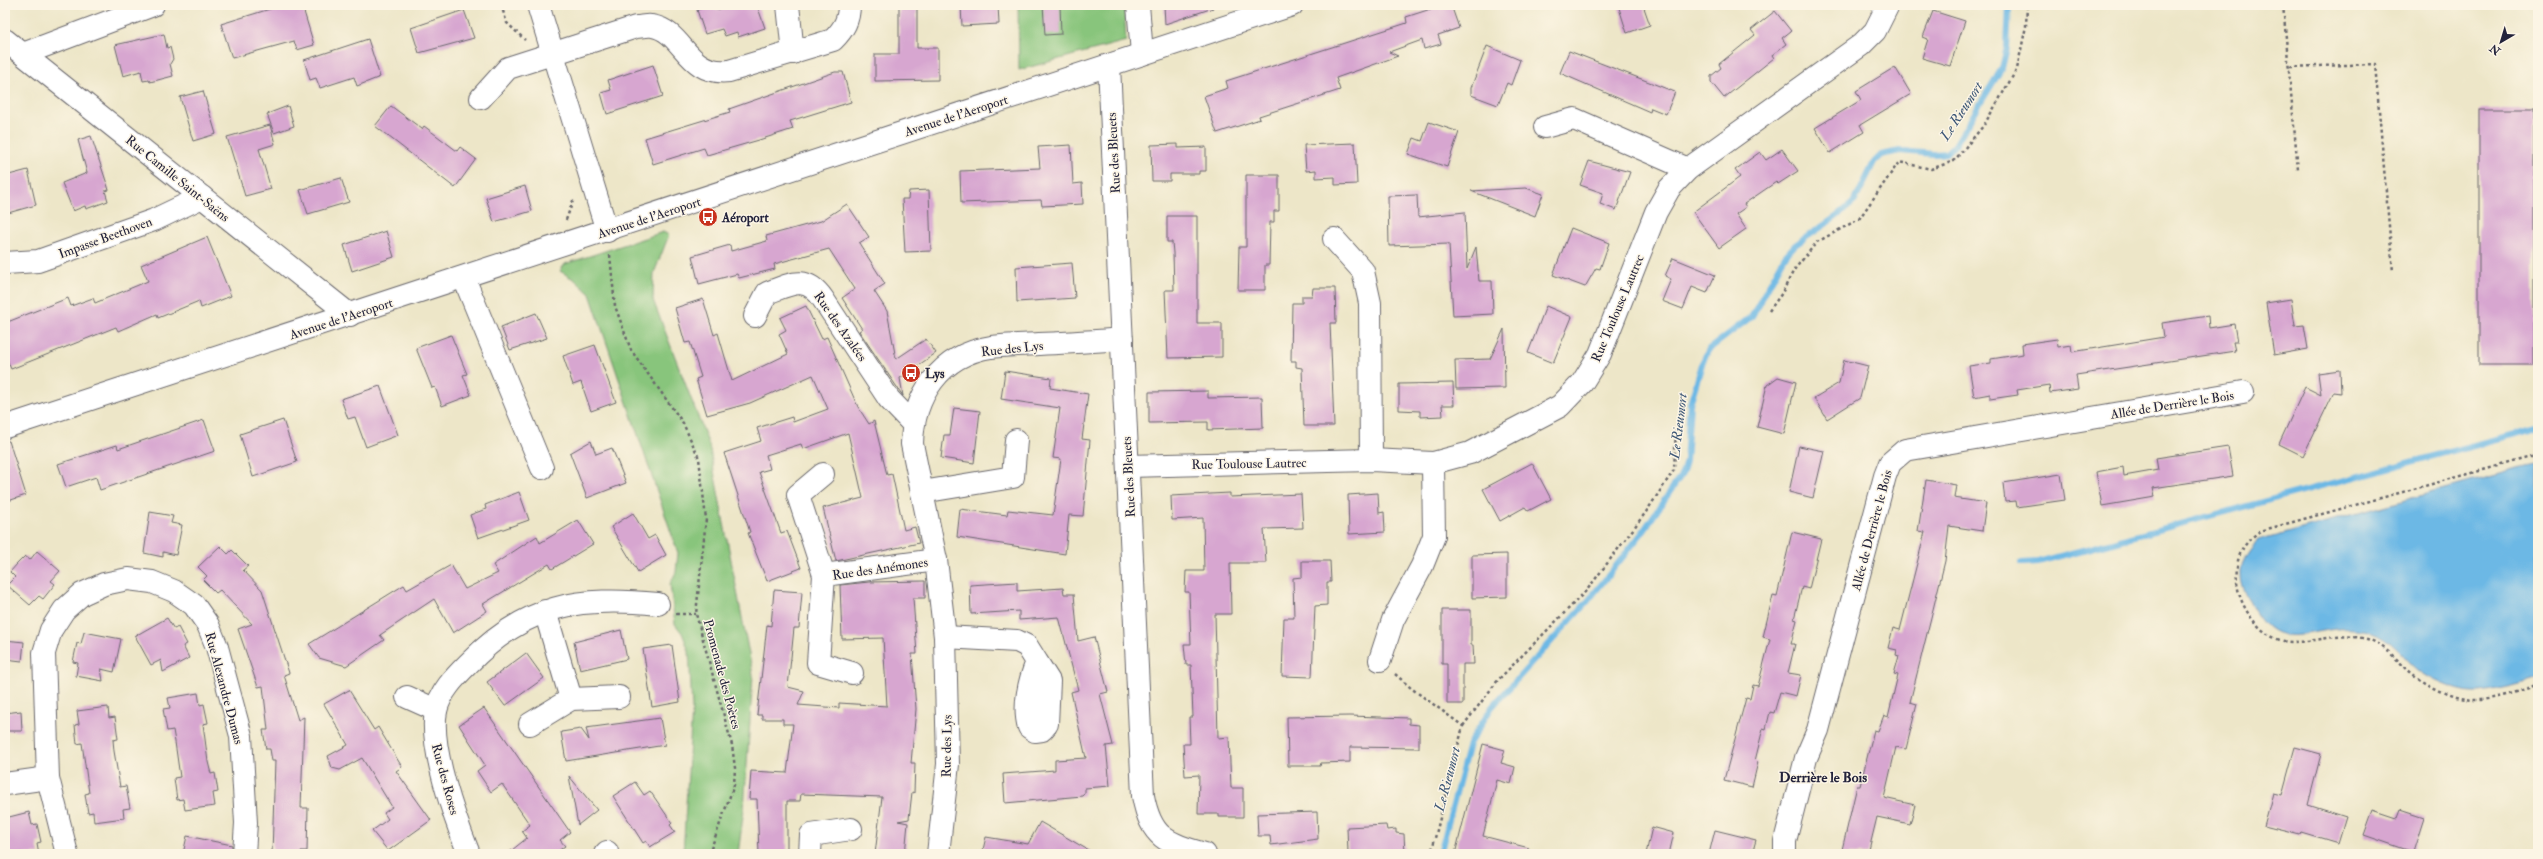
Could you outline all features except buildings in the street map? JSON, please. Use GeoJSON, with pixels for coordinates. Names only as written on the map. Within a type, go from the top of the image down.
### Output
{"type":"FeatureCollection","features":[{"type":"Feature","properties":{"kind":"street"},"geometry":{"type":"LineString","coordinates":[[23,54],[153,5]]}},
{"type":"Feature","properties":{"kind":"street"},"geometry":{"type":"LineString","coordinates":[[538,5],[607,230]]}},
{"type":"Feature","properties":{"kind":"street"},"geometry":{"type":"LineString","coordinates":[[788,5],[793,53]]}},
{"type":"Feature","properties":{"kind":"street"},"geometry":{"type":"LineString","coordinates":[[482,98],[508,68],[636,27],[652,26],[666,33],[705,69],[715,73],[729,71],[834,40],[844,30],[849,16],[850,5]]}},
{"type":"Feature","properties":{"kind":"street"},"geometry":{"type":"LineString","coordinates":[[1138,5],[1142,54]]}},
{"type":"Feature","properties":{"kind":"street","name":"Avenue de l'Aeroport"},"geometry":{"type":"LineString","coordinates":[[5,427],[464,278],[1109,64],[1292,5]]}},
{"type":"Feature","properties":{"kind":"street","name":"Rue Toulouse Lautrec"},"geometry":{"type":"LineString","coordinates":[[1128,466],[1371,460],[1433,463],[1470,453],[1560,406],[1582,383],[1600,354],[1656,212],[1669,189],[1688,169],[1861,45],[1875,30],[1888,5]]}},
{"type":"Feature","properties":{"kind":"street","name":"Rue Camille Saint-Saëns"},"geometry":{"type":"LineString","coordinates":[[5,40],[350,315]]}},
{"type":"Feature","properties":{"kind":"street","name":"Rue des Bleuets"},"geometry":{"type":"LineString","coordinates":[[1109,64],[1142,782],[1148,818],[1163,838],[1182,847],[1205,854]]}},
{"type":"Feature","properties":{"kind":"street"},"geometry":{"type":"LineString","coordinates":[[1545,127],[1574,119],[1688,169]]}},
{"type":"Feature","properties":{"kind":"street","name":"Impasse Beethoven"},"geometry":{"type":"LineString","coordinates":[[5,263],[38,261],[154,220],[202,197]]}},
{"type":"Feature","properties":{"kind":"street"},"geometry":{"type":"LineString","coordinates":[[1334,239],[1363,271],[1370,303],[1371,460]]}},
{"type":"Feature","properties":{"kind":"street"},"geometry":{"type":"LineString","coordinates":[[464,278],[542,468]]}},
{"type":"Feature","properties":{"kind":"street","name":"Rue des Azalées"},"geometry":{"type":"LineString","coordinates":[[755,316],[767,293],[794,283],[812,286],[824,299],[889,399],[912,424]]}},
{"type":"Feature","properties":{"kind":"street","name":"Rue des Lys"},"geometry":{"type":"LineString","coordinates":[[938,854],[948,764],[945,637],[936,560],[912,444],[912,424],[920,399],[927,387],[941,370],[965,355],[990,348],[1122,339]]}},
{"type":"Feature","properties":{"kind":"street","name":"Allée de Derrière le Bois"},"geometry":{"type":"LineString","coordinates":[[1785,854],[1785,841],[1806,758],[1818,730],[1885,476],[1894,457],[1905,450],[2243,392]]}},
{"type":"Feature","properties":{"kind":"street"},"geometry":{"type":"LineString","coordinates":[[922,492],[1014,477],[1016,440]]}},
{"type":"Feature","properties":{"kind":"street"},"geometry":{"type":"LineString","coordinates":[[1380,660],[1393,620],[1422,566],[1434,536],[1433,463]]}},
{"type":"Feature","properties":{"kind":"street","name":"Rue des Anémones"},"geometry":{"type":"LineString","coordinates":[[823,474],[798,495],[824,575],[818,663],[852,673]]}},
{"type":"Feature","properties":{"kind":"street","name":"Rue des Anémones"},"geometry":{"type":"LineString","coordinates":[[824,575],[936,560]]}},
{"type":"Feature","properties":{"kind":"street","name":"Rue Alexandre Dumas"},"geometry":{"type":"LineString","coordinates":[[67,854],[48,778],[44,653],[51,630],[64,610],[82,594],[104,584],[128,579],[157,584],[174,591],[194,605],[208,625],[217,647],[240,736],[246,823],[244,854]]}},
{"type":"Feature","properties":{"kind":"street","name":"Rue des Roses"},"geometry":{"type":"LineString","coordinates":[[469,854],[441,765],[435,739],[436,710],[444,691],[483,648],[506,631],[545,611],[572,604],[617,600],[658,604]]}},
{"type":"Feature","properties":{"kind":"street"},"geometry":{"type":"LineString","coordinates":[[545,611],[571,699]]}},
{"type":"Feature","properties":{"kind":"street"},"geometry":{"type":"LineString","coordinates":[[945,637],[1017,641],[1027,646],[1037,662]]}},
{"type":"Feature","properties":{"kind":"street"},"geometry":{"type":"LineString","coordinates":[[407,697],[436,710]]}},
{"type":"Feature","properties":{"kind":"street"},"geometry":{"type":"LineString","coordinates":[[530,724],[571,699],[619,697]]}},
{"type":"Feature","properties":{"kind":"street"},"geometry":{"type":"LineString","coordinates":[[5,784],[48,778]]}},
{"type":"Feature","properties":{"kind":"street"},"geometry":{"type":"LineString","coordinates":[[810,854],[811,835],[851,829]]}},
{"type":"Feature","properties":{"kind":"path"},"geometry":{"type":"LineString","coordinates":[[1769,311],[1782,293],[1794,270],[1817,242],[1844,229],[1859,219],[1899,162],[1931,169],[1954,161],[1984,125],[2017,70],[2026,26],[2027,5]]}},
{"type":"Feature","properties":{"kind":"path"},"geometry":{"type":"LineString","coordinates":[[2283,5],[2290,67],[2298,170]]}},
{"type":"Feature","properties":{"kind":"path"},"geometry":{"type":"LineString","coordinates":[[2290,67],[2375,64],[2393,272]]}},
{"type":"Feature","properties":{"kind":"path","name":"Promenade des Poètes"},"geometry":{"type":"LineString","coordinates":[[610,255],[615,306],[631,350],[683,424],[699,458],[706,519],[696,614],[732,745],[735,768],[734,785],[709,854]]}},
{"type":"Feature","properties":{"kind":"path"},"geometry":{"type":"LineString","coordinates":[[1431,854],[1463,726],[1498,680],[1587,590],[1646,512],[1674,470],[1676,429]]}},
{"type":"Feature","properties":{"kind":"path"},"geometry":{"type":"LineString","coordinates":[[2538,455],[2260,531],[2247,540],[2235,565],[2237,590],[2249,615],[2260,628],[2276,638],[2291,642],[2336,635],[2368,640],[2388,652],[2421,681],[2442,691],[2473,700],[2502,695],[2538,684]]}},
{"type":"Feature","properties":{"kind":"path"},"geometry":{"type":"LineString","coordinates":[[1380,660],[1411,688],[1463,726]]}},
{"type":"Feature","properties":{"kind":"green space"},"geometry":{"type":"Polygon","coordinates":[[[1018,5],[1124,5],[1126,41],[1019,70],[1018,5]]]}},
{"type":"Feature","properties":{"kind":"green space"},"geometry":{"type":"Polygon","coordinates":[[[663,232],[669,235],[654,273],[653,300],[709,445],[753,675],[744,809],[738,854],[683,854],[692,708],[689,651],[682,633],[675,624],[670,584],[676,572],[678,553],[590,294],[575,280],[560,271],[565,264],[663,232]]]}},
{"type":"Feature","properties":{"kind":"water"},"geometry":{"type":"Polygon","coordinates":[[[2538,465],[2538,678],[2487,691],[2473,692],[2459,690],[2428,677],[2384,638],[2371,632],[2349,629],[2330,630],[2298,635],[2283,635],[2270,628],[2257,614],[2244,589],[2241,569],[2249,551],[2258,541],[2517,469],[2538,465]]]}},
{"type":"Feature","properties":{"kind":"waterway","name":"Le Rieumort"},"geometry":{"type":"LineString","coordinates":[[1440,854],[1469,744],[1492,707],[1588,601],[1642,533],[1682,474],[1686,461],[1690,404],[1703,361],[1709,349],[1752,316],[1785,256],[1795,245],[1836,217],[1855,201],[1874,162],[1881,155],[1900,151],[1934,154],[1947,153],[1955,145],[2002,68],[2007,47],[2009,5]]}},
{"type":"Feature","properties":{"kind":"waterway"},"geometry":{"type":"LineString","coordinates":[[2022,563],[2038,562],[2538,428]]}},
{"type":"Feature","properties":{"kind":"place","name":"Aéroport"},"geometry":{"type":"Point","coordinates":[708,217]}},
{"type":"Feature","properties":{"kind":"place","name":"Lys"},"geometry":{"type":"Point","coordinates":[911,373]}},
{"type":"Feature","properties":{"kind":"district","name":"Derrière le Bois"},"geometry":{"type":"Point","coordinates":[1823,777]}}]}
